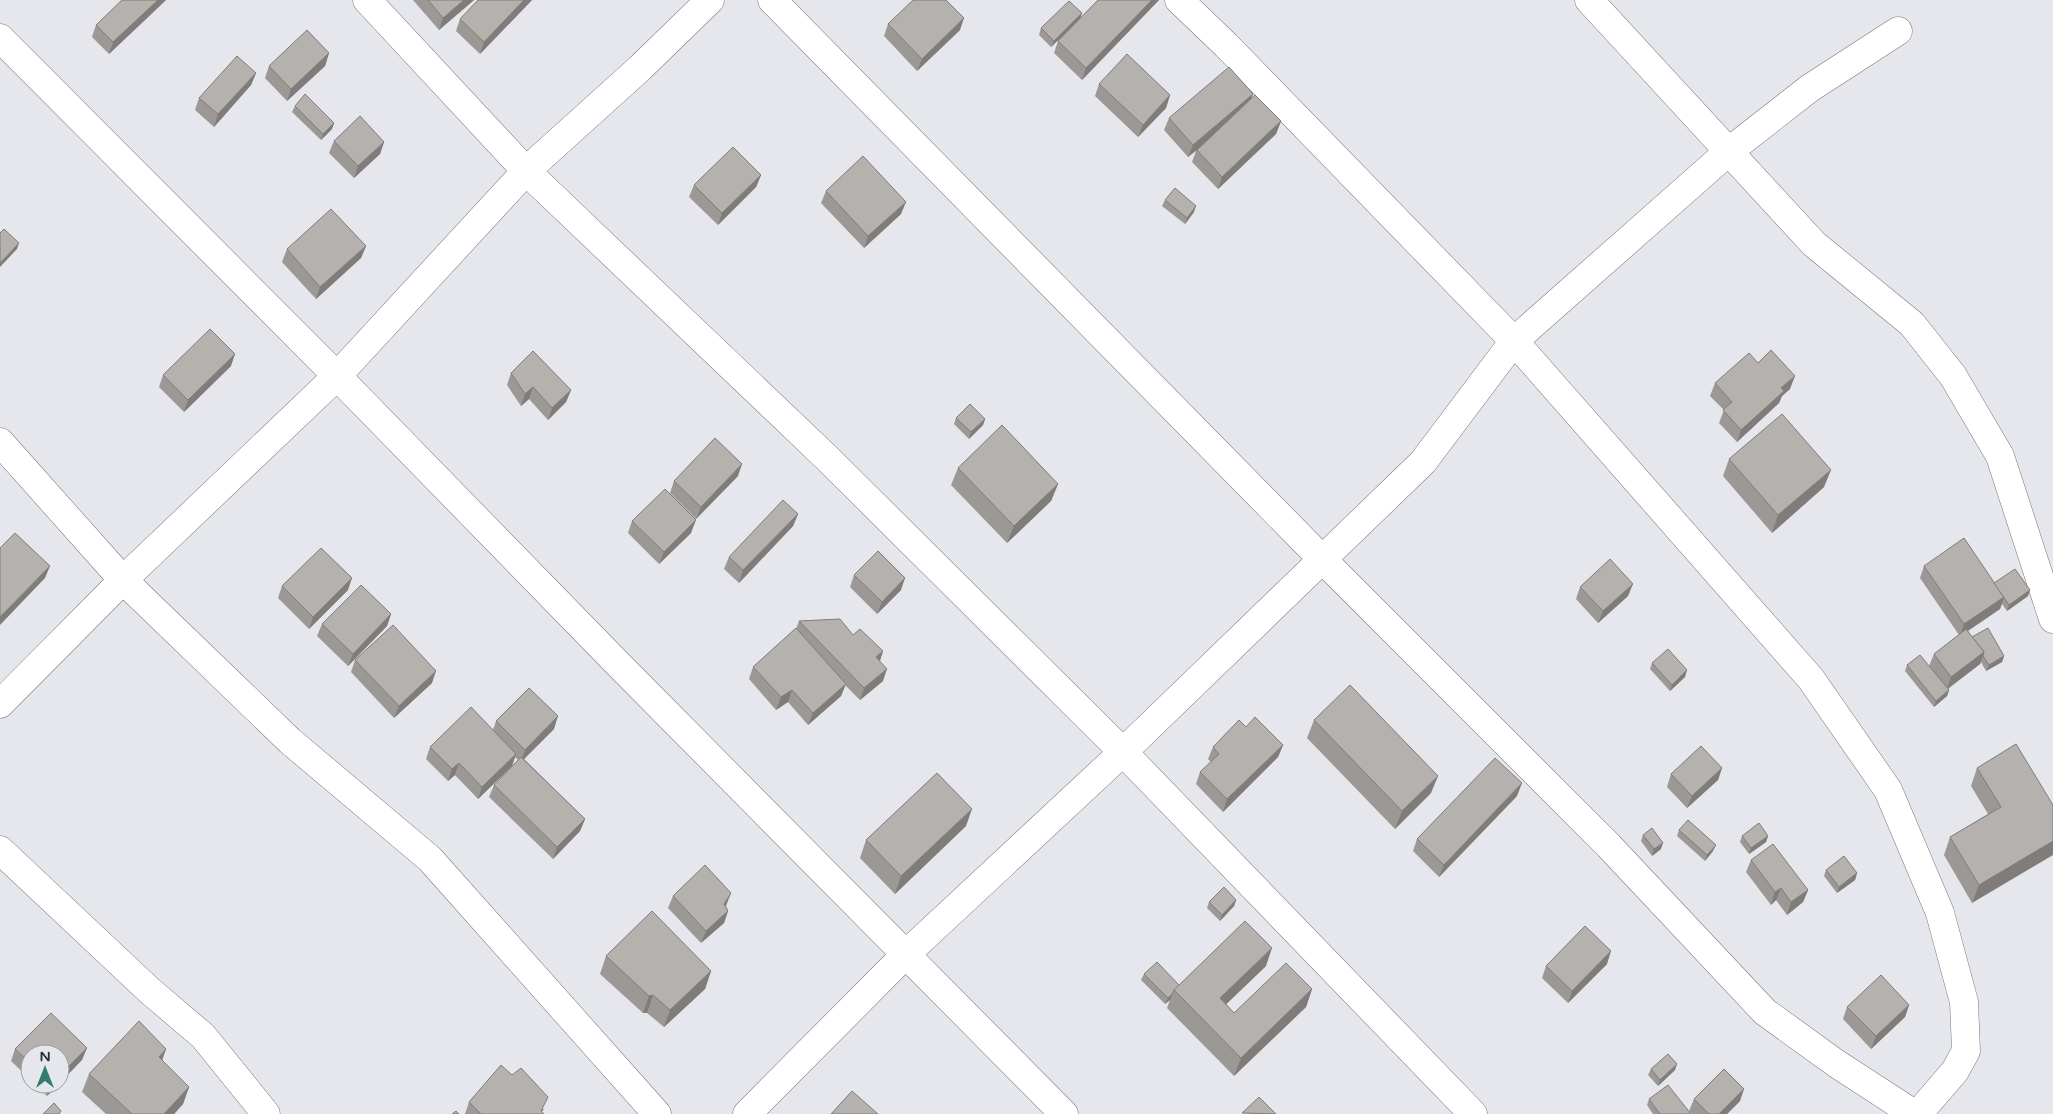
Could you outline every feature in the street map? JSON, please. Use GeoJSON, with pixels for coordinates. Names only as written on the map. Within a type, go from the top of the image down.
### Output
{"type":"FeatureCollection","features":[{"type":"Feature","properties":{"kind":"street"},"geometry":{"type":"LineString","coordinates":[[367,0],[526,171],[827,458],[1123,752],[1473,1114]]}},
{"type":"Feature","properties":{"kind":"street"},"geometry":{"type":"LineString","coordinates":[[0,704],[123,580],[337,376],[526,171],[640,68],[710,0]]}},
{"type":"Feature","properties":{"kind":"street"},"geometry":{"type":"LineString","coordinates":[[772,0],[1322,559],[1609,846],[1765,1012],[1836,1064],[1916,1114],[1955,1071],[1966,1051],[1964,1002],[1940,913],[1888,790],[1811,679],[1514,341],[1226,45],[1179,0]]}},
{"type":"Feature","properties":{"kind":"street"},"geometry":{"type":"LineString","coordinates":[[1589,0],[1814,244],[1912,324],[1953,376],[2000,456],[2053,619]]}},
{"type":"Feature","properties":{"kind":"street"},"geometry":{"type":"LineString","coordinates":[[747,1114],[905,955],[1123,752],[1423,462],[1514,341],[1728,152],[1810,88],[1898,31]]}},
{"type":"Feature","properties":{"kind":"street"},"geometry":{"type":"LineString","coordinates":[[0,38],[337,376],[620,666],[1064,1114]]}},
{"type":"Feature","properties":{"kind":"street"},"geometry":{"type":"LineString","coordinates":[[0,442],[123,580],[290,741],[430,859],[657,1114]]}},
{"type":"Feature","properties":{"kind":"street"},"geometry":{"type":"LineString","coordinates":[[0,850],[143,984],[203,1036],[266,1114]]}},
{"type":"Feature","properties":{"kind":"building"},"geometry":{"type":"Polygon","coordinates":[[[122,0],[158,0],[113,42],[96,25],[122,0]]]}},
{"type":"Feature","properties":{"kind":"building"},"geometry":{"type":"Polygon","coordinates":[[[428,0],[464,0],[443,18],[428,0]]]}},
{"type":"Feature","properties":{"kind":"building"},"geometry":{"type":"Polygon","coordinates":[[[478,0],[524,0],[484,42],[460,19],[478,0]]]}},
{"type":"Feature","properties":{"kind":"building"},"geometry":{"type":"Polygon","coordinates":[[[913,0],[946,0],[964,18],[922,59],[888,24],[913,0]]]}},
{"type":"Feature","properties":{"kind":"building"},"geometry":{"type":"Polygon","coordinates":[[[1098,0],[1152,0],[1086,68],[1058,41],[1098,0]]]}},
{"type":"Feature","properties":{"kind":"building"},"geometry":{"type":"Polygon","coordinates":[[[1069,1],[1082,13],[1054,41],[1041,28],[1069,1]]]}},
{"type":"Feature","properties":{"kind":"building"},"geometry":{"type":"Polygon","coordinates":[[[307,30],[329,53],[291,89],[269,66],[307,30]]]}},
{"type":"Feature","properties":{"kind":"building"},"geometry":{"type":"Polygon","coordinates":[[[1127,54],[1170,95],[1143,125],[1099,84],[1127,54]]]}},
{"type":"Feature","properties":{"kind":"building"},"geometry":{"type":"Polygon","coordinates":[[[237,56],[256,73],[218,114],[199,98],[237,56]]]}},
{"type":"Feature","properties":{"kind":"building"},"geometry":{"type":"Polygon","coordinates":[[[1229,67],[1253,94],[1193,145],[1169,118],[1229,67]]]}},
{"type":"Feature","properties":{"kind":"building"},"geometry":{"type":"Polygon","coordinates":[[[305,94],[334,123],[323,134],[295,106],[305,94]]]}},
{"type":"Feature","properties":{"kind":"building"},"geometry":{"type":"Polygon","coordinates":[[[1255,95],[1281,121],[1222,177],[1197,150],[1255,95]]]}},
{"type":"Feature","properties":{"kind":"building"},"geometry":{"type":"Polygon","coordinates":[[[360,116],[384,142],[358,166],[334,141],[360,116]]]}},
{"type":"Feature","properties":{"kind":"building"},"geometry":{"type":"Polygon","coordinates":[[[733,147],[761,175],[722,213],[694,185],[733,147]]]}},
{"type":"Feature","properties":{"kind":"building"},"geometry":{"type":"Polygon","coordinates":[[[863,156],[906,202],[868,236],[826,191],[863,156]]]}},
{"type":"Feature","properties":{"kind":"building"},"geometry":{"type":"Polygon","coordinates":[[[1175,188],[1196,206],[1187,218],[1165,200],[1175,188]]]}},
{"type":"Feature","properties":{"kind":"building"},"geometry":{"type":"Polygon","coordinates":[[[331,209],[366,246],[320,287],[287,249],[331,209]]]}},
{"type":"Feature","properties":{"kind":"building"},"geometry":{"type":"Polygon","coordinates":[[[4,229],[19,243],[0,263],[0,233],[4,229]]]}},
{"type":"Feature","properties":{"kind":"building"},"geometry":{"type":"Polygon","coordinates":[[[210,329],[235,354],[188,400],[163,375],[210,329]]]}},
{"type":"Feature","properties":{"kind":"building"},"geometry":{"type":"Polygon","coordinates":[[[1771,350],[1795,376],[1781,388],[1784,391],[1741,430],[1723,410],[1732,402],[1715,383],[1749,353],[1758,363],[1771,350]]]}},
{"type":"Feature","properties":{"kind":"building"},"geometry":{"type":"Polygon","coordinates":[[[533,351],[571,390],[552,408],[533,387],[525,394],[511,373],[533,351]]]}},
{"type":"Feature","properties":{"kind":"building"},"geometry":{"type":"Polygon","coordinates":[[[970,404],[985,419],[971,432],[956,418],[970,404]]]}},
{"type":"Feature","properties":{"kind":"building"},"geometry":{"type":"Polygon","coordinates":[[[1782,414],[1831,470],[1778,515],[1729,459],[1782,414]]]}},
{"type":"Feature","properties":{"kind":"building"},"geometry":{"type":"Polygon","coordinates":[[[1002,425],[1058,484],[1014,526],[958,468],[1002,425]]]}},
{"type":"Feature","properties":{"kind":"building"},"geometry":{"type":"Polygon","coordinates":[[[715,438],[742,464],[701,507],[674,481],[715,438]]]}},
{"type":"Feature","properties":{"kind":"building"},"geometry":{"type":"Polygon","coordinates":[[[665,489],[696,520],[664,552],[632,521],[665,489]]]}},
{"type":"Feature","properties":{"kind":"building"},"geometry":{"type":"Polygon","coordinates":[[[783,500],[798,514],[743,570],[729,557],[783,500]]]}},
{"type":"Feature","properties":{"kind":"building"},"geometry":{"type":"Polygon","coordinates":[[[15,533],[50,566],[0,617],[0,548],[15,533]]]}},
{"type":"Feature","properties":{"kind":"building"},"geometry":{"type":"Polygon","coordinates":[[[1964,538],[2004,597],[1964,624],[1924,566],[1964,538]]]}},
{"type":"Feature","properties":{"kind":"building"},"geometry":{"type":"Polygon","coordinates":[[[321,548],[352,578],[313,617],[282,586],[321,548]]]}},
{"type":"Feature","properties":{"kind":"building"},"geometry":{"type":"Polygon","coordinates":[[[878,551],[905,578],[882,602],[854,575],[878,551]]]}},
{"type":"Feature","properties":{"kind":"building"},"geometry":{"type":"Polygon","coordinates":[[[1610,559],[1633,584],[1603,611],[1580,587],[1610,559]]]}},
{"type":"Feature","properties":{"kind":"building"},"geometry":{"type":"Polygon","coordinates":[[[2015,569],[2030,590],[2009,605],[1994,583],[2015,569]]]}},
{"type":"Feature","properties":{"kind":"building"},"geometry":{"type":"Polygon","coordinates":[[[361,585],[391,614],[353,654],[322,624],[361,585]]]}},
{"type":"Feature","properties":{"kind":"building"},"geometry":{"type":"Polygon","coordinates":[[[840,619],[853,635],[860,629],[883,651],[876,657],[887,669],[864,688],[799,621],[840,619]]]}},
{"type":"Feature","properties":{"kind":"building"},"geometry":{"type":"Polygon","coordinates":[[[393,625],[436,671],[399,706],[355,660],[393,625]]]}},
{"type":"Feature","properties":{"kind":"building"},"geometry":{"type":"Polygon","coordinates":[[[796,628],[846,684],[813,713],[792,690],[781,697],[753,667],[796,628]]]}},
{"type":"Feature","properties":{"kind":"building"},"geometry":{"type":"Polygon","coordinates":[[[1988,628],[2004,656],[1989,665],[1983,656],[1984,652],[1972,637],[1988,628]]]}},
{"type":"Feature","properties":{"kind":"building"},"geometry":{"type":"Polygon","coordinates":[[[1966,629],[1984,652],[1951,677],[1934,654],[1966,629]]]}},
{"type":"Feature","properties":{"kind":"building"},"geometry":{"type":"Polygon","coordinates":[[[1668,649],[1687,670],[1672,685],[1652,663],[1668,649]]]}},
{"type":"Feature","properties":{"kind":"building"},"geometry":{"type":"Polygon","coordinates":[[[1920,655],[1949,690],[1936,701],[1907,665],[1920,655]]]}},
{"type":"Feature","properties":{"kind":"building"},"geometry":{"type":"Polygon","coordinates":[[[1350,685],[1438,776],[1402,811],[1314,720],[1350,685]]]}},
{"type":"Feature","properties":{"kind":"building"},"geometry":{"type":"Polygon","coordinates":[[[529,688],[558,716],[525,750],[496,721],[529,688]]]}},
{"type":"Feature","properties":{"kind":"building"},"geometry":{"type":"Polygon","coordinates":[[[471,707],[516,754],[482,787],[459,763],[452,769],[430,747],[471,707]]]}},
{"type":"Feature","properties":{"kind":"building"},"geometry":{"type":"Polygon","coordinates":[[[1255,717],[1283,745],[1227,799],[1200,772],[1219,754],[1213,747],[1239,720],[1246,727],[1255,717]]]}},
{"type":"Feature","properties":{"kind":"building"},"geometry":{"type":"Polygon","coordinates":[[[2016,744],[2053,805],[2053,841],[1979,885],[1950,837],[2001,807],[1977,768],[2016,744]]]}},
{"type":"Feature","properties":{"kind":"building"},"geometry":{"type":"Polygon","coordinates":[[[1701,746],[1722,768],[1692,796],[1671,774],[1701,746]]]}},
{"type":"Feature","properties":{"kind":"building"},"geometry":{"type":"Polygon","coordinates":[[[521,757],[585,819],[557,847],[494,785],[521,757]]]}},
{"type":"Feature","properties":{"kind":"building"},"geometry":{"type":"Polygon","coordinates":[[[1495,758],[1522,783],[1444,865],[1417,839],[1495,758]]]}},
{"type":"Feature","properties":{"kind":"building"},"geometry":{"type":"Polygon","coordinates":[[[937,773],[972,809],[901,876],[866,840],[937,773]]]}},
{"type":"Feature","properties":{"kind":"building"},"geometry":{"type":"Polygon","coordinates":[[[1688,820],[1716,845],[1707,855],[1679,830],[1688,820]]]}},
{"type":"Feature","properties":{"kind":"building"},"geometry":{"type":"Polygon","coordinates":[[[1759,823],[1768,836],[1751,848],[1742,836],[1759,823]]]}},
{"type":"Feature","properties":{"kind":"building"},"geometry":{"type":"Polygon","coordinates":[[[1652,828],[1663,843],[1654,849],[1643,835],[1652,828]]]}},
{"type":"Feature","properties":{"kind":"building"},"geometry":{"type":"Polygon","coordinates":[[[1773,844],[1808,890],[1791,902],[1781,888],[1775,892],[1751,860],[1773,844]]]}},
{"type":"Feature","properties":{"kind":"building"},"geometry":{"type":"Polygon","coordinates":[[[1844,856],[1857,873],[1839,887],[1826,870],[1844,856]]]}},
{"type":"Feature","properties":{"kind":"building"},"geometry":{"type":"Polygon","coordinates":[[[705,865],[731,893],[724,904],[728,911],[706,931],[673,896],[705,865]]]}},
{"type":"Feature","properties":{"kind":"building"},"geometry":{"type":"Polygon","coordinates":[[[1224,887],[1236,900],[1222,915],[1209,902],[1224,887]]]}},
{"type":"Feature","properties":{"kind":"building"},"geometry":{"type":"Polygon","coordinates":[[[652,911],[711,971],[670,1010],[653,995],[649,996],[606,956],[652,911]]]}},
{"type":"Feature","properties":{"kind":"building"},"geometry":{"type":"Polygon","coordinates":[[[1245,921],[1272,948],[1220,998],[1234,1013],[1286,963],[1312,989],[1241,1058],[1174,990],[1245,921]]]}},
{"type":"Feature","properties":{"kind":"building"},"geometry":{"type":"Polygon","coordinates":[[[1585,926],[1611,951],[1572,991],[1546,966],[1585,926]]]}},
{"type":"Feature","properties":{"kind":"building"},"geometry":{"type":"Polygon","coordinates":[[[1157,962],[1179,985],[1168,998],[1144,974],[1157,962]]]}},
{"type":"Feature","properties":{"kind":"building"},"geometry":{"type":"Polygon","coordinates":[[[1881,975],[1909,1005],[1876,1036],[1847,1007],[1881,975]]]}},
{"type":"Feature","properties":{"kind":"building"},"geometry":{"type":"Polygon","coordinates":[[[51,1013],[87,1048],[70,1065],[70,1044],[20,1044],[51,1013]]]}},
{"type":"Feature","properties":{"kind":"building"},"geometry":{"type":"Polygon","coordinates":[[[139,1021],[166,1049],[159,1057],[189,1087],[164,1114],[132,1114],[89,1074],[139,1021]]]}},
{"type":"Feature","properties":{"kind":"building"},"geometry":{"type":"Polygon","coordinates":[[[20,1044],[20,1054],[15,1049],[20,1044]]]}},
{"type":"Feature","properties":{"kind":"building"},"geometry":{"type":"Polygon","coordinates":[[[1668,1054],[1677,1064],[1660,1080],[1651,1069],[1668,1054]]]}},
{"type":"Feature","properties":{"kind":"building"},"geometry":{"type":"Polygon","coordinates":[[[501,1065],[512,1075],[521,1068],[548,1097],[541,1111],[544,1114],[481,1114],[469,1102],[501,1065]]]}},
{"type":"Feature","properties":{"kind":"building"},"geometry":{"type":"Polygon","coordinates":[[[1724,1069],[1744,1089],[1719,1114],[1709,1114],[1694,1099],[1724,1069]]]}},
{"type":"Feature","properties":{"kind":"building"},"geometry":{"type":"Polygon","coordinates":[[[1668,1085],[1691,1114],[1660,1114],[1649,1099],[1668,1085]]]}},
{"type":"Feature","properties":{"kind":"building"},"geometry":{"type":"Polygon","coordinates":[[[852,1091],[878,1114],[831,1114],[852,1091]]]}},
{"type":"Feature","properties":{"kind":"building"},"geometry":{"type":"Polygon","coordinates":[[[1259,1097],[1276,1114],[1242,1113],[1259,1097]]]}},
{"type":"Feature","properties":{"kind":"building"},"geometry":{"type":"Polygon","coordinates":[[[54,1103],[61,1111],[59,1114],[43,1114],[54,1103]]]}}]}
